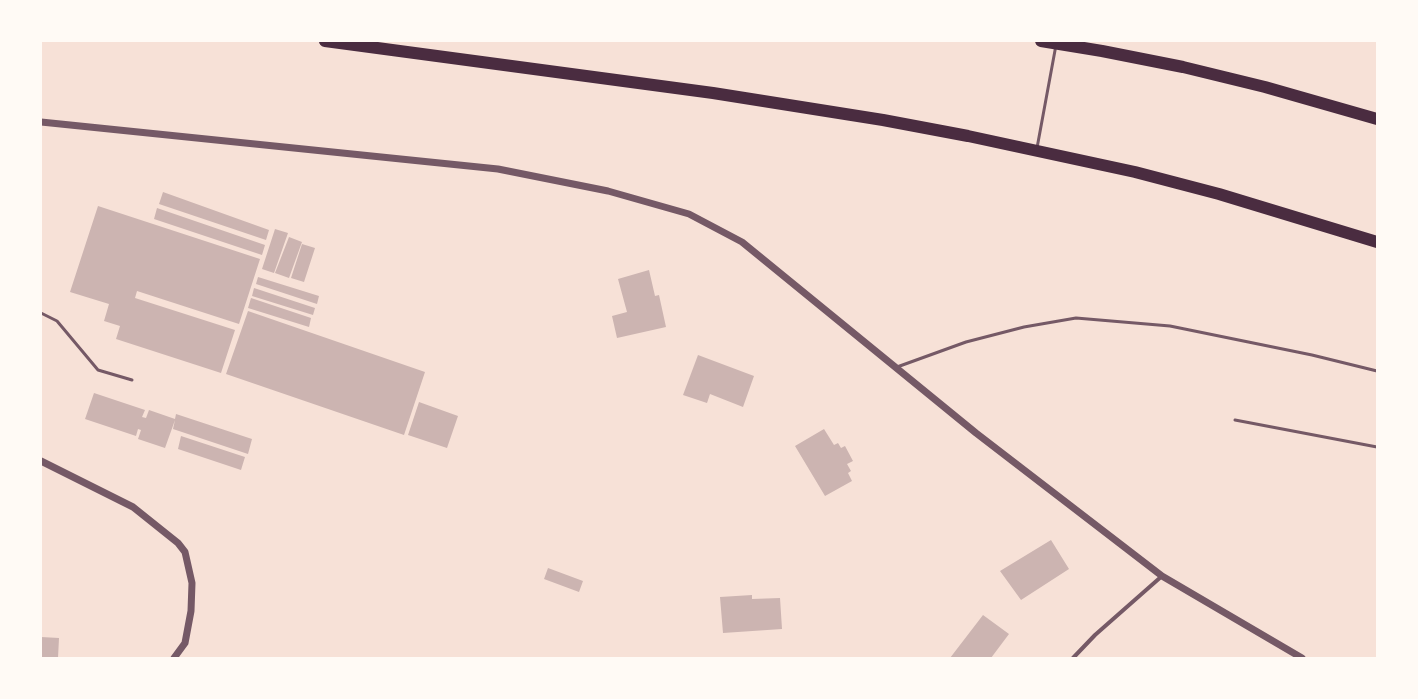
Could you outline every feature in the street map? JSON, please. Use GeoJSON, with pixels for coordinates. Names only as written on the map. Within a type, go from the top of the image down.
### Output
{"type":"FeatureCollection","features":[{"type":"Feature","properties":{"kind":"highway"},"geometry":{"type":"LineString","coordinates":[[325,41],[791,105],[890,121],[1036,150],[1219,194],[1377,242]]}},
{"type":"Feature","properties":{"kind":"highway"},"geometry":{"type":"LineString","coordinates":[[1041,41],[1183,67],[1265,87],[1377,119]]}},
{"type":"Feature","properties":{"kind":"street"},"geometry":{"type":"LineString","coordinates":[[41,122],[498,169],[608,191],[689,214],[742,242],[976,433],[1162,576],[1302,658]]}},
{"type":"Feature","properties":{"kind":"street"},"geometry":{"type":"LineString","coordinates":[[41,461],[133,507],[178,543],[185,552],[192,583],[191,611],[185,644],[174,658]]}},
{"type":"Feature","properties":{"kind":"street"},"geometry":{"type":"LineString","coordinates":[[1073,658],[1095,635],[1162,576]]}},
{"type":"Feature","properties":{"kind":"lane"},"geometry":{"type":"LineString","coordinates":[[1036,150],[1056,44]]}},
{"type":"Feature","properties":{"kind":"lane"},"geometry":{"type":"LineString","coordinates":[[41,313],[57,321],[98,370],[132,380]]}},
{"type":"Feature","properties":{"kind":"lane"},"geometry":{"type":"LineString","coordinates":[[896,368],[966,342],[1024,327],[1076,318],[1170,326],[1312,355],[1377,371]]}},
{"type":"Feature","properties":{"kind":"lane"},"geometry":{"type":"LineString","coordinates":[[1236,420],[1377,448]]}},
{"type":"Feature","properties":{"kind":"building"},"geometry":{"type":"Polygon","coordinates":[[[163,192],[269,230],[266,240],[159,204],[163,192]]]}},
{"type":"Feature","properties":{"kind":"building"},"geometry":{"type":"Polygon","coordinates":[[[98,206],[260,259],[239,324],[137,291],[135,298],[235,330],[221,373],[116,339],[120,326],[104,321],[109,304],[70,292],[98,206]]]}},
{"type":"Feature","properties":{"kind":"building"},"geometry":{"type":"Polygon","coordinates":[[[157,208],[265,245],[262,255],[154,219],[157,208]]]}},
{"type":"Feature","properties":{"kind":"building"},"geometry":{"type":"Polygon","coordinates":[[[275,229],[288,233],[274,273],[262,269],[275,229]]]}},
{"type":"Feature","properties":{"kind":"building"},"geometry":{"type":"Polygon","coordinates":[[[289,237],[302,242],[289,278],[275,273],[289,237]]]}},
{"type":"Feature","properties":{"kind":"building"},"geometry":{"type":"Polygon","coordinates":[[[302,244],[315,248],[304,282],[291,278],[302,244]]]}},
{"type":"Feature","properties":{"kind":"building"},"geometry":{"type":"Polygon","coordinates":[[[649,270],[655,296],[659,295],[666,327],[617,338],[612,316],[627,312],[618,279],[649,270]]]}},
{"type":"Feature","properties":{"kind":"building"},"geometry":{"type":"Polygon","coordinates":[[[258,277],[319,296],[317,304],[256,284],[258,277]]]}},
{"type":"Feature","properties":{"kind":"building"},"geometry":{"type":"Polygon","coordinates":[[[254,288],[315,308],[313,315],[252,296],[254,288]]]}},
{"type":"Feature","properties":{"kind":"building"},"geometry":{"type":"Polygon","coordinates":[[[251,298],[311,318],[309,327],[248,308],[251,298]]]}},
{"type":"Feature","properties":{"kind":"building"},"geometry":{"type":"Polygon","coordinates":[[[248,311],[425,372],[404,435],[226,374],[248,311]]]}},
{"type":"Feature","properties":{"kind":"building"},"geometry":{"type":"Polygon","coordinates":[[[698,355],[754,376],[743,407],[710,394],[707,403],[683,395],[698,355]]]}},
{"type":"Feature","properties":{"kind":"building"},"geometry":{"type":"Polygon","coordinates":[[[94,393],[145,410],[142,417],[146,418],[149,410],[175,419],[176,414],[252,439],[248,454],[173,429],[175,420],[165,448],[138,439],[141,430],[138,429],[136,436],[85,419],[94,393]]]}},
{"type":"Feature","properties":{"kind":"building"},"geometry":{"type":"Polygon","coordinates":[[[419,402],[458,416],[447,448],[408,435],[419,402]]]}},
{"type":"Feature","properties":{"kind":"building"},"geometry":{"type":"Polygon","coordinates":[[[824,429],[834,445],[838,443],[841,448],[845,446],[853,461],[847,464],[851,471],[848,473],[852,481],[825,496],[795,446],[824,429]]]}},
{"type":"Feature","properties":{"kind":"building"},"geometry":{"type":"Polygon","coordinates":[[[181,436],[245,457],[241,470],[178,449],[181,436]]]}},
{"type":"Feature","properties":{"kind":"building"},"geometry":{"type":"Polygon","coordinates":[[[1051,540],[1069,569],[1021,600],[1000,571],[1051,540]]]}},
{"type":"Feature","properties":{"kind":"building"},"geometry":{"type":"Polygon","coordinates":[[[548,568],[583,581],[579,592],[544,579],[548,568]]]}},
{"type":"Feature","properties":{"kind":"building"},"geometry":{"type":"Polygon","coordinates":[[[752,595],[752,599],[780,598],[782,629],[723,633],[720,597],[752,595]]]}},
{"type":"Feature","properties":{"kind":"building"},"geometry":{"type":"Polygon","coordinates":[[[983,615],[1009,634],[991,658],[950,658],[983,615]]]}},
{"type":"Feature","properties":{"kind":"building"},"geometry":{"type":"Polygon","coordinates":[[[41,637],[59,638],[58,658],[41,658],[41,637]]]}}]}
